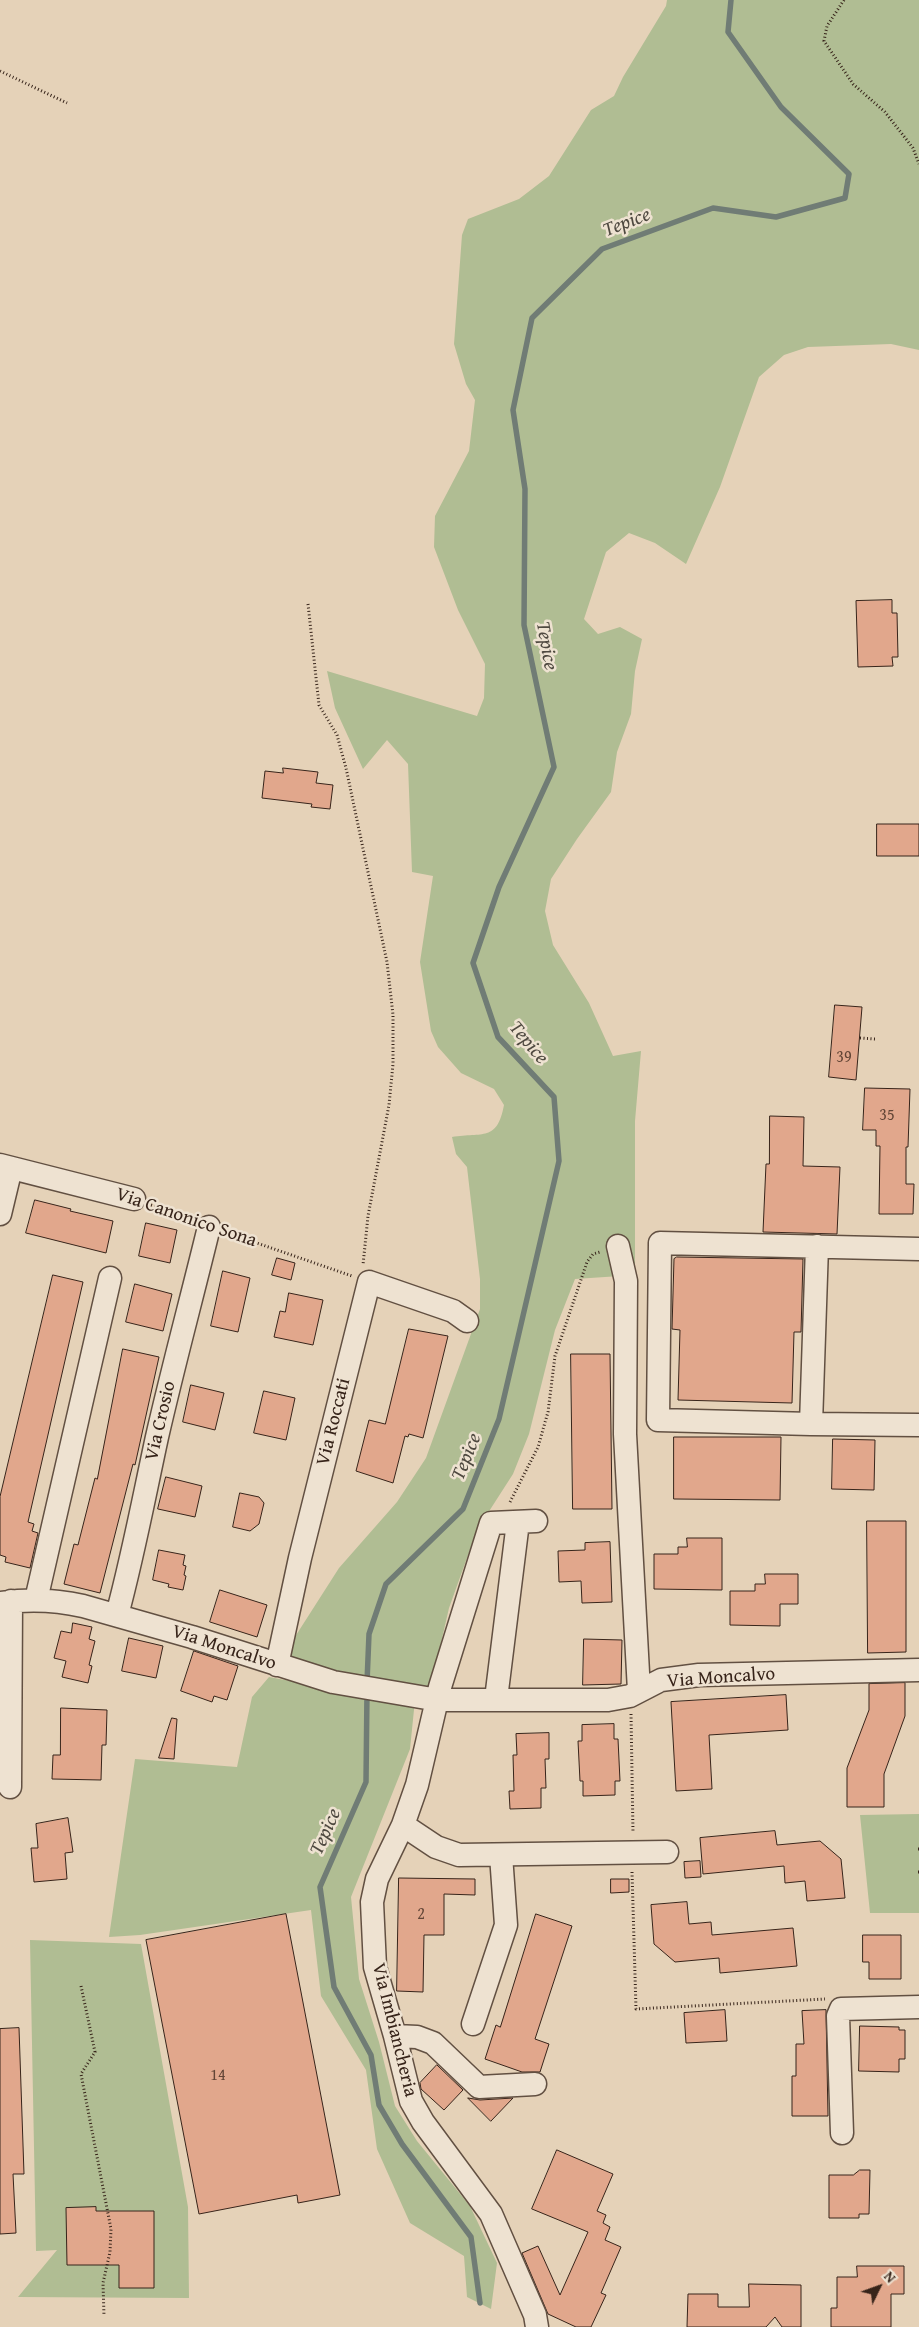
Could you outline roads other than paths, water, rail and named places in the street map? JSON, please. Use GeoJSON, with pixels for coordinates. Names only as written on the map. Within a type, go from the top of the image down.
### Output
{"type":"FeatureCollection","features":[{"type":"Feature","properties":{"kind":"street","name":"Via Canonico Sona"},"geometry":{"type":"LineString","coordinates":[[5,1166],[134,1199]]}},
{"type":"Feature","properties":{"kind":"street"},"geometry":{"type":"LineString","coordinates":[[0,1214],[5,1166]]}},
{"type":"Feature","properties":{"kind":"street","name":"Via Crosio"},"geometry":{"type":"LineString","coordinates":[[117,1615],[135,1548],[140,1514],[164,1409],[209,1227]]}},
{"type":"Feature","properties":{"kind":"street"},"geometry":{"type":"LineString","coordinates":[[919,1249],[660,1243],[658,1420],[811,1424],[919,1424]]}},
{"type":"Feature","properties":{"kind":"street"},"geometry":{"type":"LineString","coordinates":[[618,1246],[626,1281],[625,1434],[633,1594],[635,1694]]}},
{"type":"Feature","properties":{"kind":"street"},"geometry":{"type":"LineString","coordinates":[[811,1424],[816,1246]]}},
{"type":"Feature","properties":{"kind":"street"},"geometry":{"type":"LineString","coordinates":[[36,1600],[110,1278]]}},
{"type":"Feature","properties":{"kind":"street","name":"Via Roccati"},"geometry":{"type":"LineString","coordinates":[[277,1665],[365,1280],[453,1311],[467,1321]]}},
{"type":"Feature","properties":{"kind":"street"},"geometry":{"type":"LineString","coordinates":[[432,1699],[440,1687],[492,1523],[518,1522],[496,1699]]}},
{"type":"Feature","properties":{"kind":"street","name":"Via Moncalvo"},"geometry":{"type":"LineString","coordinates":[[10,1787],[6,1602],[36,1600],[65,1602],[117,1615],[333,1682],[432,1699],[608,1700],[635,1694],[661,1680],[698,1675],[916,1673]]}},
{"type":"Feature","properties":{"kind":"street","name":"Via Imbiancheria"},"geometry":{"type":"LineString","coordinates":[[432,1699],[417,1785],[403,1825],[377,1879],[372,1902],[375,1966],[411,2101],[423,2122],[491,2214],[537,2327]]}},
{"type":"Feature","properties":{"kind":"street"},"geometry":{"type":"LineString","coordinates":[[403,1825],[436,1847],[459,1855],[668,1852]]}},
{"type":"Feature","properties":{"kind":"street"},"geometry":{"type":"LineString","coordinates":[[473,2024],[506,1925],[502,1855]]}},
{"type":"Feature","properties":{"kind":"street"},"geometry":{"type":"LineString","coordinates":[[842,2133],[838,2016],[841,2008],[919,2007]]}},
{"type":"Feature","properties":{"kind":"street"},"geometry":{"type":"LineString","coordinates":[[395,2036],[417,2037],[433,2043],[479,2086],[536,2084]]}},
{"type":"Feature","properties":{"kind":"waterway","name":"Tepice"},"geometry":{"type":"LineString","coordinates":[[367,1682],[369,1634],[386,1584],[463,1509],[499,1419],[559,1161],[554,1097],[498,1037],[473,963],[499,887],[554,767],[524,625],[525,489],[513,410],[532,318],[602,249],[713,208],[776,217],[845,198],[849,174],[781,107],[728,32],[731,0]]}},
{"type":"Feature","properties":{"kind":"waterway","name":"Tepice"},"geometry":{"type":"LineString","coordinates":[[367,1692],[366,1782],[320,1887],[334,1987],[371,2055],[379,2105],[402,2144],[471,2237],[480,2303]]}}]}
